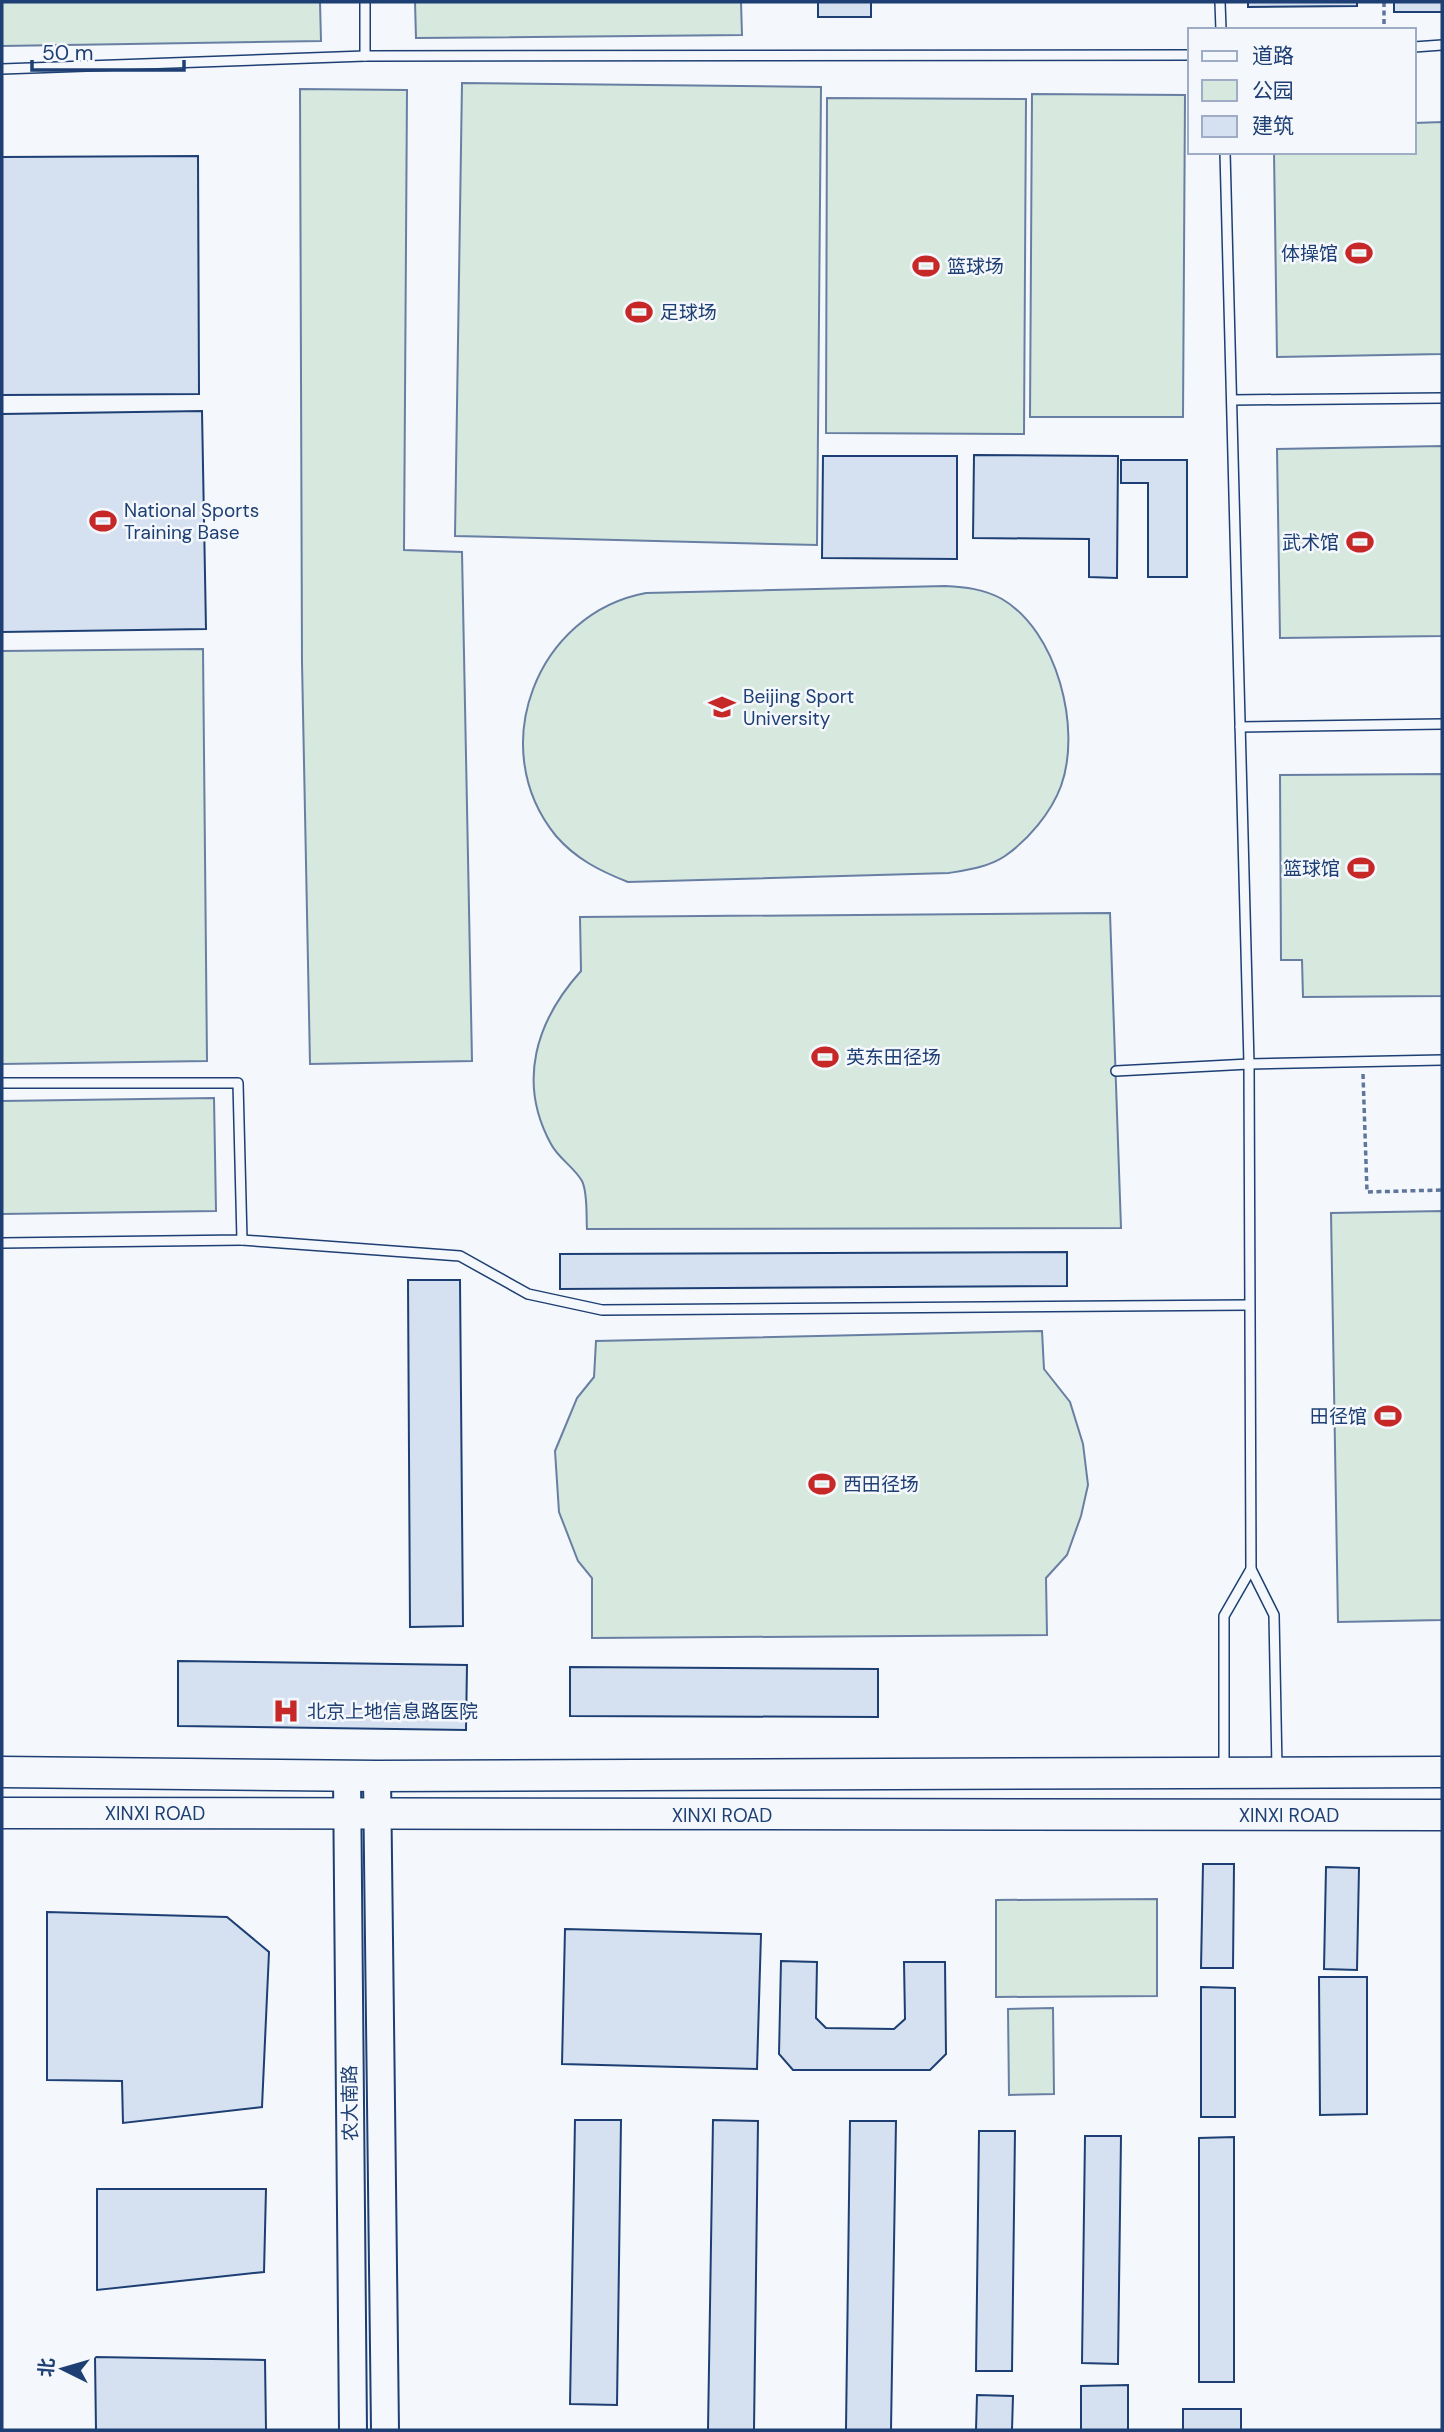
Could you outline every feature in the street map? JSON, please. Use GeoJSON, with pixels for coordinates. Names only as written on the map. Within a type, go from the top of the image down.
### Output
{"type":"FeatureCollection","features":[{"type":"Feature","properties":{"kind":"main road","name":"XINXI ROAD"},"geometry":{"type":"LineString","coordinates":[[2,1772],[377,1776]]}},
{"type":"Feature","properties":{"kind":"main road"},"geometry":{"type":"LineString","coordinates":[[361,1815],[377,1776],[1442,1772]]}},
{"type":"Feature","properties":{"kind":"main road","name":"农大南路"},"geometry":{"type":"LineString","coordinates":[[347,1776],[361,1815],[385,2430]]}},
{"type":"Feature","properties":{"kind":"main road","name":"XINXI ROAD"},"geometry":{"type":"LineString","coordinates":[[2,1813],[1442,1815]]}},
{"type":"Feature","properties":{"kind":"main road","name":"农大南路"},"geometry":{"type":"LineString","coordinates":[[353,2430],[361,1815]]}},
{"type":"Feature","properties":{"kind":"lane"},"geometry":{"type":"LineString","coordinates":[[365,2],[365,56]]}},
{"type":"Feature","properties":{"kind":"lane"},"geometry":{"type":"LineString","coordinates":[[1220,2],[1221,28]]}},
{"type":"Feature","properties":{"kind":"lane"},"geometry":{"type":"LineString","coordinates":[[1416,47],[1442,45]]}},
{"type":"Feature","properties":{"kind":"lane"},"geometry":{"type":"LineString","coordinates":[[2,69],[365,56],[1188,55]]}},
{"type":"Feature","properties":{"kind":"lane"},"geometry":{"type":"LineString","coordinates":[[1225,154],[1250,1064],[1251,1569],[1274,1615],[1277,1772]]}},
{"type":"Feature","properties":{"kind":"lane"},"geometry":{"type":"LineString","coordinates":[[1231,400],[1442,398]]}},
{"type":"Feature","properties":{"kind":"lane"},"geometry":{"type":"LineString","coordinates":[[1240,727],[1442,724]]}},
{"type":"Feature","properties":{"kind":"lane"},"geometry":{"type":"LineString","coordinates":[[1116,1071],[1250,1064],[1442,1060]]}},
{"type":"Feature","properties":{"kind":"lane"},"geometry":{"type":"LineString","coordinates":[[2,1083],[238,1083],[242,1240]]}},
{"type":"Feature","properties":{"kind":"lane"},"geometry":{"type":"LineString","coordinates":[[2,1243],[242,1240],[460,1256],[528,1294],[602,1310],[1250,1304]]}},
{"type":"Feature","properties":{"kind":"lane"},"geometry":{"type":"LineString","coordinates":[[1224,1773],[1224,1616],[1251,1569]]}},
{"type":"Feature","properties":{"kind":"path"},"geometry":{"type":"LineString","coordinates":[[1384,2],[1384,28]]}},
{"type":"Feature","properties":{"kind":"path"},"geometry":{"type":"LineString","coordinates":[[1363,1062],[1367,1192],[1442,1190]]}},
{"type":"Feature","properties":{"kind":"green space"},"geometry":{"type":"Polygon","coordinates":[[[2,2],[320,2],[321,41],[2,46],[2,2]]]}},
{"type":"Feature","properties":{"kind":"green space"},"geometry":{"type":"Polygon","coordinates":[[[415,2],[741,2],[742,35],[416,38],[415,2]]]}},
{"type":"Feature","properties":{"kind":"green space","name":"足球场"},"geometry":{"type":"Polygon","coordinates":[[[462,83],[821,87],[817,545],[455,536],[462,83]]]}},
{"type":"Feature","properties":{"kind":"green space"},"geometry":{"type":"Polygon","coordinates":[[[300,89],[407,90],[404,550],[462,552],[472,1061],[310,1064],[302,662],[300,89]]]}},
{"type":"Feature","properties":{"kind":"green space"},"geometry":{"type":"Polygon","coordinates":[[[1032,94],[1185,95],[1183,417],[1030,417],[1032,94]]]}},
{"type":"Feature","properties":{"kind":"green space","name":"篮球场"},"geometry":{"type":"Polygon","coordinates":[[[827,98],[1026,99],[1024,434],[826,433],[827,98]]]}},
{"type":"Feature","properties":{"kind":"green space","name":"体操馆"},"geometry":{"type":"Polygon","coordinates":[[[1442,122],[1442,354],[1277,357],[1274,154],[1416,154],[1416,123],[1442,122]]]}},
{"type":"Feature","properties":{"kind":"green space","name":"武术馆"},"geometry":{"type":"Polygon","coordinates":[[[1442,446],[1442,636],[1280,638],[1277,449],[1442,446]]]}},
{"type":"Feature","properties":{"kind":"green space"},"geometry":{"type":"Polygon","coordinates":[[[945,586],[988,593],[1002,599],[1021,614],[1050,657],[1066,710],[1067,763],[1057,796],[1030,834],[999,860],[978,868],[949,873],[628,882],[580,858],[556,836],[535,801],[524,764],[524,726],[533,689],[551,655],[576,627],[608,606],[646,593],[945,586]]]}},
{"type":"Feature","properties":{"kind":"green space"},"geometry":{"type":"Polygon","coordinates":[[[203,649],[207,1061],[2,1064],[2,651],[203,649]]]}},
{"type":"Feature","properties":{"kind":"green space","name":"篮球馆"},"geometry":{"type":"Polygon","coordinates":[[[1442,774],[1442,996],[1303,997],[1302,960],[1281,960],[1280,775],[1442,774]]]}},
{"type":"Feature","properties":{"kind":"green space","name":"英东田径场"},"geometry":{"type":"Polygon","coordinates":[[[1110,913],[1121,1228],[587,1229],[584,1186],[579,1176],[551,1144],[535,1098],[534,1075],[536,1053],[543,1031],[565,990],[581,971],[580,917],[1110,913]]]}},
{"type":"Feature","properties":{"kind":"green space"},"geometry":{"type":"Polygon","coordinates":[[[214,1098],[216,1211],[2,1214],[2,1101],[214,1098]]]}},
{"type":"Feature","properties":{"kind":"green space","name":"田径馆"},"geometry":{"type":"Polygon","coordinates":[[[1442,1211],[1442,1620],[1338,1622],[1331,1213],[1442,1211]]]}},
{"type":"Feature","properties":{"kind":"green space","name":"西田径场"},"geometry":{"type":"Polygon","coordinates":[[[1042,1331],[1044,1369],[1070,1402],[1083,1444],[1088,1485],[1081,1516],[1067,1555],[1046,1578],[1047,1635],[592,1638],[592,1578],[578,1561],[559,1512],[555,1451],[577,1398],[594,1377],[596,1341],[1042,1331]]]}},
{"type":"Feature","properties":{"kind":"green space"},"geometry":{"type":"Polygon","coordinates":[[[1157,1899],[1157,1996],[996,1997],[996,1900],[1157,1899]]]}},
{"type":"Feature","properties":{"kind":"green space"},"geometry":{"type":"Polygon","coordinates":[[[1053,2008],[1054,2094],[1009,2095],[1008,2009],[1053,2008]]]}},
{"type":"Feature","properties":{"kind":"building"},"geometry":{"type":"Polygon","coordinates":[[[818,2],[871,2],[871,17],[818,17],[818,2]]]}},
{"type":"Feature","properties":{"kind":"building"},"geometry":{"type":"Polygon","coordinates":[[[1248,2],[1357,2],[1357,6],[1248,7],[1248,2]]]}},
{"type":"Feature","properties":{"kind":"building"},"geometry":{"type":"Polygon","coordinates":[[[1394,2],[1442,2],[1442,12],[1394,12],[1394,2]]]}},
{"type":"Feature","properties":{"kind":"building"},"geometry":{"type":"Polygon","coordinates":[[[198,156],[199,394],[2,395],[2,157],[198,156]]]}},
{"type":"Feature","properties":{"kind":"building","name":"National Sports Training Base"},"geometry":{"type":"Polygon","coordinates":[[[202,411],[206,629],[2,632],[2,414],[202,411]]]}},
{"type":"Feature","properties":{"kind":"building"},"geometry":{"type":"Polygon","coordinates":[[[974,455],[1118,456],[1117,578],[1089,577],[1089,539],[973,538],[974,455]]]}},
{"type":"Feature","properties":{"kind":"building"},"geometry":{"type":"Polygon","coordinates":[[[823,456],[957,456],[957,559],[822,558],[823,456]]]}},
{"type":"Feature","properties":{"kind":"building"},"geometry":{"type":"Polygon","coordinates":[[[1121,460],[1187,460],[1187,577],[1148,577],[1148,483],[1121,483],[1121,460]]]}},
{"type":"Feature","properties":{"kind":"building"},"geometry":{"type":"Polygon","coordinates":[[[1067,1252],[1067,1286],[560,1289],[560,1254],[1067,1252]]]}},
{"type":"Feature","properties":{"kind":"building"},"geometry":{"type":"Polygon","coordinates":[[[408,1280],[460,1280],[463,1626],[410,1627],[408,1280]]]}},
{"type":"Feature","properties":{"kind":"building"},"geometry":{"type":"Polygon","coordinates":[[[178,1661],[467,1665],[466,1730],[178,1726],[178,1661]]]}},
{"type":"Feature","properties":{"kind":"building"},"geometry":{"type":"Polygon","coordinates":[[[570,1667],[878,1669],[878,1717],[570,1716],[570,1667]]]}},
{"type":"Feature","properties":{"kind":"building"},"geometry":{"type":"Polygon","coordinates":[[[1203,1864],[1234,1864],[1233,1968],[1201,1968],[1203,1864]]]}},
{"type":"Feature","properties":{"kind":"building"},"geometry":{"type":"Polygon","coordinates":[[[1326,1867],[1359,1868],[1357,1970],[1324,1969],[1326,1867]]]}},
{"type":"Feature","properties":{"kind":"building"},"geometry":{"type":"Polygon","coordinates":[[[47,1912],[227,1917],[269,1952],[262,2107],[123,2123],[122,2081],[47,2080],[47,1912]]]}},
{"type":"Feature","properties":{"kind":"building"},"geometry":{"type":"Polygon","coordinates":[[[565,1929],[761,1934],[757,2069],[562,2064],[565,1929]]]}},
{"type":"Feature","properties":{"kind":"building"},"geometry":{"type":"Polygon","coordinates":[[[781,1961],[817,1962],[816,2018],[826,2028],[894,2029],[905,2019],[904,1962],[945,1962],[946,2054],[930,2070],[793,2070],[779,2054],[781,1961]]]}},
{"type":"Feature","properties":{"kind":"building"},"geometry":{"type":"Polygon","coordinates":[[[1319,1977],[1367,1977],[1367,2114],[1320,2115],[1319,1977]]]}},
{"type":"Feature","properties":{"kind":"building"},"geometry":{"type":"Polygon","coordinates":[[[1201,1987],[1235,1988],[1235,2117],[1201,2117],[1201,1987]]]}},
{"type":"Feature","properties":{"kind":"building"},"geometry":{"type":"Polygon","coordinates":[[[575,2120],[621,2120],[617,2405],[570,2404],[575,2120]]]}},
{"type":"Feature","properties":{"kind":"building"},"geometry":{"type":"Polygon","coordinates":[[[713,2120],[758,2121],[754,2430],[708,2430],[713,2120]]]}},
{"type":"Feature","properties":{"kind":"building"},"geometry":{"type":"Polygon","coordinates":[[[850,2121],[896,2121],[891,2430],[846,2430],[850,2121]]]}},
{"type":"Feature","properties":{"kind":"building"},"geometry":{"type":"Polygon","coordinates":[[[979,2131],[1015,2131],[1012,2371],[976,2371],[979,2131]]]}},
{"type":"Feature","properties":{"kind":"building"},"geometry":{"type":"Polygon","coordinates":[[[1085,2136],[1121,2136],[1118,2364],[1082,2363],[1085,2136]]]}},
{"type":"Feature","properties":{"kind":"building"},"geometry":{"type":"Polygon","coordinates":[[[1234,2137],[1234,2382],[1199,2382],[1199,2138],[1234,2137]]]}},
{"type":"Feature","properties":{"kind":"building"},"geometry":{"type":"Polygon","coordinates":[[[97,2189],[266,2189],[264,2272],[97,2290],[97,2189]]]}},
{"type":"Feature","properties":{"kind":"building"},"geometry":{"type":"Polygon","coordinates":[[[95,2357],[265,2360],[266,2430],[96,2430],[95,2357]]]}},
{"type":"Feature","properties":{"kind":"building"},"geometry":{"type":"Polygon","coordinates":[[[1128,2385],[1128,2430],[1081,2430],[1081,2386],[1128,2385]]]}},
{"type":"Feature","properties":{"kind":"building"},"geometry":{"type":"Polygon","coordinates":[[[977,2395],[1013,2396],[1012,2430],[976,2430],[977,2395]]]}},
{"type":"Feature","properties":{"kind":"building"},"geometry":{"type":"Polygon","coordinates":[[[1183,2409],[1241,2409],[1241,2430],[1183,2430],[1183,2409]]]}},
{"type":"Feature","properties":{"kind":"place","name":"体操馆"},"geometry":{"type":"Point","coordinates":[1359,253]}},
{"type":"Feature","properties":{"kind":"place","name":"篮球场"},"geometry":{"type":"Point","coordinates":[926,266]}},
{"type":"Feature","properties":{"kind":"place","name":"足球场"},"geometry":{"type":"Point","coordinates":[639,312]}},
{"type":"Feature","properties":{"kind":"place","name":"National Sports Training Base"},"geometry":{"type":"Point","coordinates":[103,521]}},
{"type":"Feature","properties":{"kind":"place","name":"武术馆"},"geometry":{"type":"Point","coordinates":[1360,542]}},
{"type":"Feature","properties":{"kind":"place","name":"Beijing Sport University"},"geometry":{"type":"Point","coordinates":[722,707]}},
{"type":"Feature","properties":{"kind":"place","name":"篮球馆"},"geometry":{"type":"Point","coordinates":[1361,868]}},
{"type":"Feature","properties":{"kind":"place","name":"英东田径场"},"geometry":{"type":"Point","coordinates":[825,1057]}},
{"type":"Feature","properties":{"kind":"place","name":"田径馆"},"geometry":{"type":"Point","coordinates":[1388,1416]}},
{"type":"Feature","properties":{"kind":"place","name":"西田径场"},"geometry":{"type":"Point","coordinates":[822,1484]}},
{"type":"Feature","properties":{"kind":"place","name":"北京上地信息路医院"},"geometry":{"type":"Point","coordinates":[286,1711]}}]}
